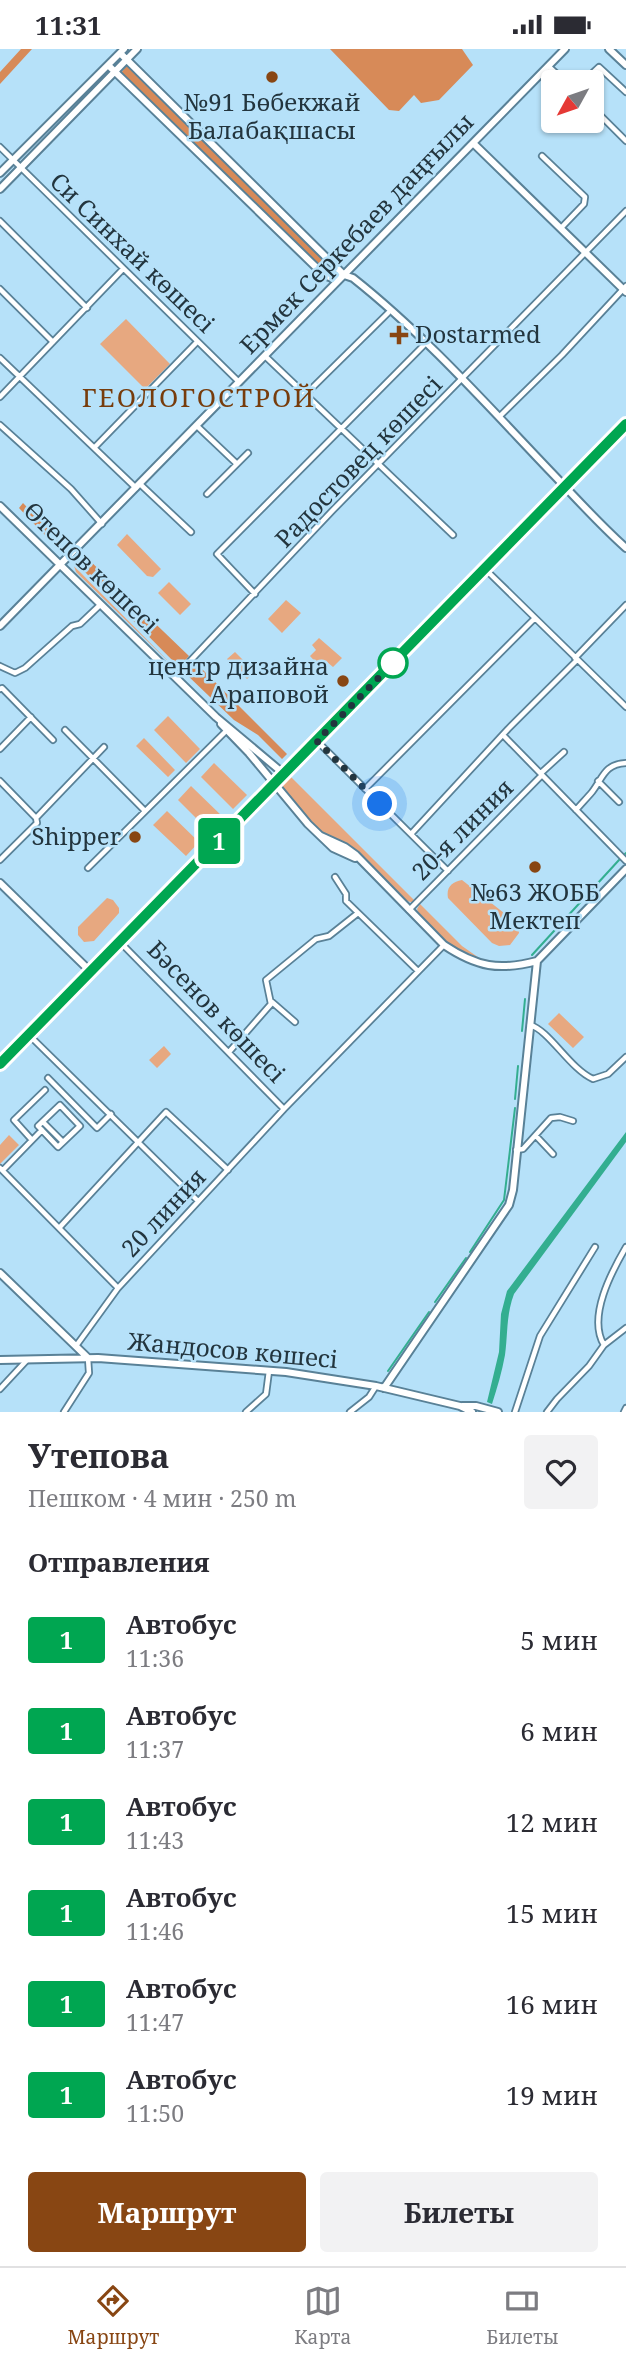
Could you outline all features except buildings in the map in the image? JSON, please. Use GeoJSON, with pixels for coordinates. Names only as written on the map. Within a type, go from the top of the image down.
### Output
{"type":"FeatureCollection","features":[{"type":"Feature","properties":{"kind":"street"},"geometry":{"type":"LineString","coordinates":[[0,189],[137,49]]}},
{"type":"Feature","properties":{"kind":"street","name":"Ермек Серкебаев даңғылы"},"geometry":{"type":"LineString","coordinates":[[0,626],[565,49]]}},
{"type":"Feature","properties":{"kind":"street"},"geometry":{"type":"LineString","coordinates":[[610,49],[626,65]]}},
{"type":"Feature","properties":{"kind":"street"},"geometry":{"type":"LineString","coordinates":[[0,173],[122,51],[126,60],[344,275],[352,278],[391,309],[584,509],[626,548]]}},
{"type":"Feature","properties":{"kind":"street"},"geometry":{"type":"LineString","coordinates":[[108,65],[324,275],[332,278],[344,275]]}},
{"type":"Feature","properties":{"kind":"street"},"geometry":{"type":"LineString","coordinates":[[548,66],[552,70]]}},
{"type":"Feature","properties":{"kind":"street"},"geometry":{"type":"LineString","coordinates":[[604,72],[626,92]]}},
{"type":"Feature","properties":{"kind":"street"},"geometry":{"type":"LineString","coordinates":[[604,119],[626,141]]}},
{"type":"Feature","properties":{"kind":"street"},"geometry":{"type":"LineString","coordinates":[[473,143],[625,289],[498,418]]}},
{"type":"Feature","properties":{"kind":"street","name":"Си Синхай көшесі"},"geometry":{"type":"LineString","coordinates":[[0,147],[239,382]]}},
{"type":"Feature","properties":{"kind":"street"},"geometry":{"type":"LineString","coordinates":[[542,156],[585,197],[584,204],[561,228]]}},
{"type":"Feature","properties":{"kind":"street","name":"Радостовец көшесі"},"geometry":{"type":"LineString","coordinates":[[175,677],[626,211]]}},
{"type":"Feature","properties":{"kind":"street"},"geometry":{"type":"LineString","coordinates":[[0,221],[87,308]]}},
{"type":"Feature","properties":{"kind":"street"},"geometry":{"type":"LineString","coordinates":[[287,240],[297,229]]}},
{"type":"Feature","properties":{"kind":"street"},"geometry":{"type":"LineString","coordinates":[[0,397],[124,269]]}},
{"type":"Feature","properties":{"kind":"street"},"geometry":{"type":"LineString","coordinates":[[0,289],[53,342]]}},
{"type":"Feature","properties":{"kind":"street"},"geometry":{"type":"LineString","coordinates":[[305,395],[388,313]]}},
{"type":"Feature","properties":{"kind":"street"},"geometry":{"type":"LineString","coordinates":[[94,448],[198,342]]}},
{"type":"Feature","properties":{"kind":"street"},"geometry":{"type":"LineString","coordinates":[[255,594],[217,554],[425,344]]}},
{"type":"Feature","properties":{"kind":"street"},"geometry":{"type":"LineString","coordinates":[[265,356],[453,535]]}},
{"type":"Feature","properties":{"kind":"street"},"geometry":{"type":"LineString","coordinates":[[0,358],[94,448],[191,532]]}},
{"type":"Feature","properties":{"kind":"street"},"geometry":{"type":"LineString","coordinates":[[0,1064],[626,424]]}},
{"type":"Feature","properties":{"kind":"street"},"geometry":{"type":"LineString","coordinates":[[0,425],[71,489],[102,524]]}},
{"type":"Feature","properties":{"kind":"street"},"geometry":{"type":"LineString","coordinates":[[197,426],[237,464]]}},
{"type":"Feature","properties":{"kind":"street"},"geometry":{"type":"LineString","coordinates":[[207,494],[248,453]]}},
{"type":"Feature","properties":{"kind":"street","name":"Өтепов көшесі"},"geometry":{"type":"LineString","coordinates":[[0,506],[216,717],[284,774]]}},
{"type":"Feature","properties":{"kind":"street"},"geometry":{"type":"LineString","coordinates":[[485,569],[626,707]]}},
{"type":"Feature","properties":{"kind":"street"},"geometry":{"type":"LineString","coordinates":[[0,666],[15,673],[25,669],[72,626],[79,624],[100,605]]}},
{"type":"Feature","properties":{"kind":"street"},"geometry":{"type":"LineString","coordinates":[[411,834],[626,605]]}},
{"type":"Feature","properties":{"kind":"street"},"geometry":{"type":"LineString","coordinates":[[365,789],[534,619]]}},
{"type":"Feature","properties":{"kind":"street"},"geometry":{"type":"LineString","coordinates":[[0,689],[2,688],[53,740]]}},
{"type":"Feature","properties":{"kind":"street"},"geometry":{"type":"LineString","coordinates":[[0,749],[31,717]]}},
{"type":"Feature","properties":{"kind":"street","name":"Өтепов көшесі"},"geometry":{"type":"LineString","coordinates":[[216,717],[321,836],[338,851],[363,863],[444,944],[469,959],[495,967],[511,967],[537,961]]}},
{"type":"Feature","properties":{"kind":"street"},"geometry":{"type":"LineString","coordinates":[[65,730],[145,811]]}},
{"type":"Feature","properties":{"kind":"street"},"geometry":{"type":"LineString","coordinates":[[88,868],[226,731]]}},
{"type":"Feature","properties":{"kind":"street"},"geometry":{"type":"LineString","coordinates":[[503,735],[626,861]]}},
{"type":"Feature","properties":{"kind":"street"},"geometry":{"type":"LineString","coordinates":[[317,741],[448,871]]}},
{"type":"Feature","properties":{"kind":"street"},"geometry":{"type":"LineString","coordinates":[[36,818],[104,747]]}},
{"type":"Feature","properties":{"kind":"street","name":"20-я линия"},"geometry":{"type":"LineString","coordinates":[[409,909],[564,752]]}},
{"type":"Feature","properties":{"kind":"street"},"geometry":{"type":"LineString","coordinates":[[576,810],[595,790],[598,781],[616,764],[626,764]]}},
{"type":"Feature","properties":{"kind":"street"},"geometry":{"type":"LineString","coordinates":[[0,781],[36,818],[37,823],[0,860]]}},
{"type":"Feature","properties":{"kind":"street"},"geometry":{"type":"LineString","coordinates":[[598,781],[620,802]]}},
{"type":"Feature","properties":{"kind":"street"},"geometry":{"type":"LineString","coordinates":[[350,1412],[380,1387],[509,1205],[537,961],[626,869]]}},
{"type":"Feature","properties":{"kind":"street"},"geometry":{"type":"LineString","coordinates":[[335,877],[346,894],[346,901],[418,971]]}},
{"type":"Feature","properties":{"kind":"street"},"geometry":{"type":"LineString","coordinates":[[0,883],[91,972]]}},
{"type":"Feature","properties":{"kind":"street"},"geometry":{"type":"LineString","coordinates":[[295,1022],[272,1001],[266,987],[267,980],[316,939],[329,936],[358,913]]}},
{"type":"Feature","properties":{"kind":"street","name":"Бәсенов көшесі"},"geometry":{"type":"LineString","coordinates":[[120,942],[284,1109]]}},
{"type":"Feature","properties":{"kind":"street","name":"20 линия"},"geometry":{"type":"LineString","coordinates":[[75,1346],[118,1288],[284,1109],[444,944]]}},
{"type":"Feature","properties":{"kind":"street"},"geometry":{"type":"LineString","coordinates":[[229,1052],[269,1009],[272,1001]]}},
{"type":"Feature","properties":{"kind":"street"},"geometry":{"type":"LineString","coordinates":[[529,1025],[540,1030],[557,1050],[593,1079],[608,1074],[626,1057]]}},
{"type":"Feature","properties":{"kind":"street"},"geometry":{"type":"LineString","coordinates":[[29,1035],[198,1201]]}},
{"type":"Feature","properties":{"kind":"street"},"geometry":{"type":"LineString","coordinates":[[48,1078],[97,1128],[111,1114]]}},
{"type":"Feature","properties":{"kind":"street"},"geometry":{"type":"LineString","coordinates":[[32,1140],[14,1120],[45,1090]]}},
{"type":"Feature","properties":{"kind":"street"},"geometry":{"type":"LineString","coordinates":[[60,1105],[80,1126],[58,1147],[42,1130],[38,1126],[60,1105]]}},
{"type":"Feature","properties":{"kind":"street"},"geometry":{"type":"LineString","coordinates":[[60,1227],[166,1112],[228,1170]]}},
{"type":"Feature","properties":{"kind":"street"},"geometry":{"type":"LineString","coordinates":[[516,1150],[523,1149],[551,1118],[560,1117],[573,1121]]}},
{"type":"Feature","properties":{"kind":"street"},"geometry":{"type":"LineString","coordinates":[[43,1122],[63,1142]]}},
{"type":"Feature","properties":{"kind":"street"},"geometry":{"type":"LineString","coordinates":[[42,1130],[1,1169],[118,1288]]}},
{"type":"Feature","properties":{"kind":"street"},"geometry":{"type":"LineString","coordinates":[[536,1136],[548,1145],[553,1154]]}},
{"type":"Feature","properties":{"kind":"street"},"geometry":{"type":"LineString","coordinates":[[515,1412],[540,1336],[595,1247]]}},
{"type":"Feature","properties":{"kind":"street"},"geometry":{"type":"LineString","coordinates":[[604,1345],[598,1329],[598,1318],[604,1292],[626,1247]]}},
{"type":"Feature","properties":{"kind":"street"},"geometry":{"type":"LineString","coordinates":[[0,1273],[88,1357],[89,1373],[64,1412]]}},
{"type":"Feature","properties":{"kind":"street"},"geometry":{"type":"LineString","coordinates":[[547,1412],[589,1366],[604,1345],[626,1328]]}},
{"type":"Feature","properties":{"kind":"street","name":"Жандосов көшесі"},"geometry":{"type":"LineString","coordinates":[[0,1360],[88,1357],[270,1371],[380,1387],[498,1412]]}},
{"type":"Feature","properties":{"kind":"street"},"geometry":{"type":"LineString","coordinates":[[0,1389],[27,1360]]}},
{"type":"Feature","properties":{"kind":"street"},"geometry":{"type":"LineString","coordinates":[[246,1412],[266,1394],[270,1371]]}},
{"type":"Feature","properties":{"kind":"street"},"geometry":{"type":"LineString","coordinates":[[442,1412],[443,1402]]}},
{"type":"Feature","properties":{"kind":"street"},"geometry":{"type":"LineString","coordinates":[[453,1412],[460,1406]]}},
{"type":"Feature","properties":{"kind":"street","name":"Жандосов көшесі"},"geometry":{"type":"LineString","coordinates":[[460,1406],[472,1412]]}},
{"type":"Feature","properties":{"kind":"shaded area"},"geometry":{"type":"Polygon","coordinates":[[[21,49],[32,49],[0,84],[0,72],[21,49]]]}},
{"type":"Feature","properties":{"kind":"shaded area"},"geometry":{"type":"Polygon","coordinates":[[[330,49],[462,49],[473,65],[439,100],[421,103],[414,95],[399,111],[389,110],[330,49]]]}},
{"type":"Feature","properties":{"kind":"shaded area"},"geometry":{"type":"Polygon","coordinates":[[[129,63],[342,274],[328,276],[121,73],[129,63]]]}},
{"type":"Feature","properties":{"kind":"shaded area"},"geometry":{"type":"Polygon","coordinates":[[[126,319],[170,364],[145,389],[100,344],[126,319]]]}},
{"type":"Feature","properties":{"kind":"shaded area"},"geometry":{"type":"Polygon","coordinates":[[[23,503],[60,541],[57,548],[19,508],[23,503]]]}},
{"type":"Feature","properties":{"kind":"shaded area"},"geometry":{"type":"Polygon","coordinates":[[[127,534],[161,569],[153,577],[147,576],[117,545],[127,534]]]}},
{"type":"Feature","properties":{"kind":"shaded area"},"geometry":{"type":"Polygon","coordinates":[[[86,557],[189,656],[179,667],[78,565],[86,557]]]}},
{"type":"Feature","properties":{"kind":"shaded area"},"geometry":{"type":"Polygon","coordinates":[[[74,566],[176,669],[76,572],[74,566]]]}},
{"type":"Feature","properties":{"kind":"shaded area"},"geometry":{"type":"Polygon","coordinates":[[[169,582],[191,604],[180,615],[158,593],[169,582]]]}},
{"type":"Feature","properties":{"kind":"shaded area"},"geometry":{"type":"Polygon","coordinates":[[[286,600],[301,613],[282,633],[268,619],[286,600]]]}},
{"type":"Feature","properties":{"kind":"shaded area"},"geometry":{"type":"Polygon","coordinates":[[[319,638],[342,658],[333,667],[327,662],[321,668],[310,656],[316,650],[312,645],[319,638]]]}},
{"type":"Feature","properties":{"kind":"shaded area"},"geometry":{"type":"Polygon","coordinates":[[[235,652],[255,672],[247,679],[227,659],[235,652]]]}},
{"type":"Feature","properties":{"kind":"shaded area"},"geometry":{"type":"Polygon","coordinates":[[[197,664],[287,754],[282,759],[258,735],[234,720],[186,674],[197,664]]]}},
{"type":"Feature","properties":{"kind":"shaded area"},"geometry":{"type":"Polygon","coordinates":[[[168,716],[200,749],[186,763],[154,730],[168,716]]]}},
{"type":"Feature","properties":{"kind":"shaded area"},"geometry":{"type":"Polygon","coordinates":[[[144,738],[175,770],[168,777],[136,746],[144,738]]]}},
{"type":"Feature","properties":{"kind":"shaded area"},"geometry":{"type":"Polygon","coordinates":[[[214,763],[247,795],[233,809],[201,777],[214,763]]]}},
{"type":"Feature","properties":{"kind":"shaded area"},"geometry":{"type":"Polygon","coordinates":[[[291,777],[414,903],[407,901],[349,846],[320,831],[301,813],[283,789],[282,784],[291,777]]]}},
{"type":"Feature","properties":{"kind":"shaded area"},"geometry":{"type":"Polygon","coordinates":[[[191,786],[224,818],[210,832],[178,800],[191,786]]]}},
{"type":"Feature","properties":{"kind":"shaded area"},"geometry":{"type":"Polygon","coordinates":[[[167,811],[199,842],[186,856],[153,825],[167,811]]]}},
{"type":"Feature","properties":{"kind":"shaded area"},"geometry":{"type":"Polygon","coordinates":[[[462,880],[518,924],[519,933],[510,945],[499,946],[492,943],[448,898],[450,886],[462,880]]]}},
{"type":"Feature","properties":{"kind":"shaded area"},"geometry":{"type":"Polygon","coordinates":[[[107,898],[113,900],[119,913],[94,941],[84,942],[78,935],[78,927],[107,898]]]}},
{"type":"Feature","properties":{"kind":"shaded area"},"geometry":{"type":"Polygon","coordinates":[[[420,904],[462,946],[482,960],[449,944],[418,912],[420,904]]]}},
{"type":"Feature","properties":{"kind":"shaded area"},"geometry":{"type":"Polygon","coordinates":[[[559,1013],[584,1037],[573,1048],[548,1024],[559,1013]]]}},
{"type":"Feature","properties":{"kind":"shaded area"},"geometry":{"type":"Polygon","coordinates":[[[164,1046],[171,1054],[157,1068],[149,1060],[164,1046]]]}},
{"type":"Feature","properties":{"kind":"shaded area"},"geometry":{"type":"Polygon","coordinates":[[[626,1132],[626,1142],[514,1294],[501,1374],[492,1404],[487,1402],[499,1352],[501,1314],[507,1291],[626,1132]]]}},
{"type":"Feature","properties":{"kind":"shaded area"},"geometry":{"type":"Polygon","coordinates":[[[9,1135],[19,1145],[0,1164],[0,1145],[9,1135]]]}},
{"type":"Feature","properties":{"kind":"waterway"},"geometry":{"type":"LineString","coordinates":[[532,955],[619,860]]}},
{"type":"Feature","properties":{"kind":"waterway"},"geometry":{"type":"LineString","coordinates":[[522,1031],[525,999]]}},
{"type":"Feature","properties":{"kind":"waterway"},"geometry":{"type":"LineString","coordinates":[[515,1099],[518,1066]]}},
{"type":"Feature","properties":{"kind":"waterway"},"geometry":{"type":"LineString","coordinates":[[470,1252],[504,1200],[515,1108]]}},
{"type":"Feature","properties":{"kind":"waterway"},"geometry":{"type":"LineString","coordinates":[[435,1302],[466,1258]]}},
{"type":"Feature","properties":{"kind":"waterway"},"geometry":{"type":"LineString","coordinates":[[388,1371],[429,1312]]}},
{"type":"Feature","properties":{"kind":"bus line","name":"1"},"geometry":{"type":"LineString","coordinates":[[0,1064],[626,424]]}},
{"type":"Feature","properties":{"kind":"place","name":"№91 Бөбекжай Балабақшасы"},"geometry":{"type":"Point","coordinates":[272,77]}},
{"type":"Feature","properties":{"kind":"place","name":"Dostarmed"},"geometry":{"type":"Point","coordinates":[399,335]}},
{"type":"Feature","properties":{"kind":"place","name":"центр дизайна Араповой"},"geometry":{"type":"Point","coordinates":[343,681]}},
{"type":"Feature","properties":{"kind":"place","name":"Shipper"},"geometry":{"type":"Point","coordinates":[135,837]}},
{"type":"Feature","properties":{"kind":"place","name":"№63 ЖОББ Мектеп"},"geometry":{"type":"Point","coordinates":[535,867]}},
{"type":"Feature","properties":{"kind":"district","name":"ГЕОЛОГОСТРОЙ"},"geometry":{"type":"Point","coordinates":[199,398]}},
{"type":"Feature","properties":{"kind":"route"},"geometry":{"type":"LineString","coordinates":[[380,804],[317,741],[393,663]]}}]}
